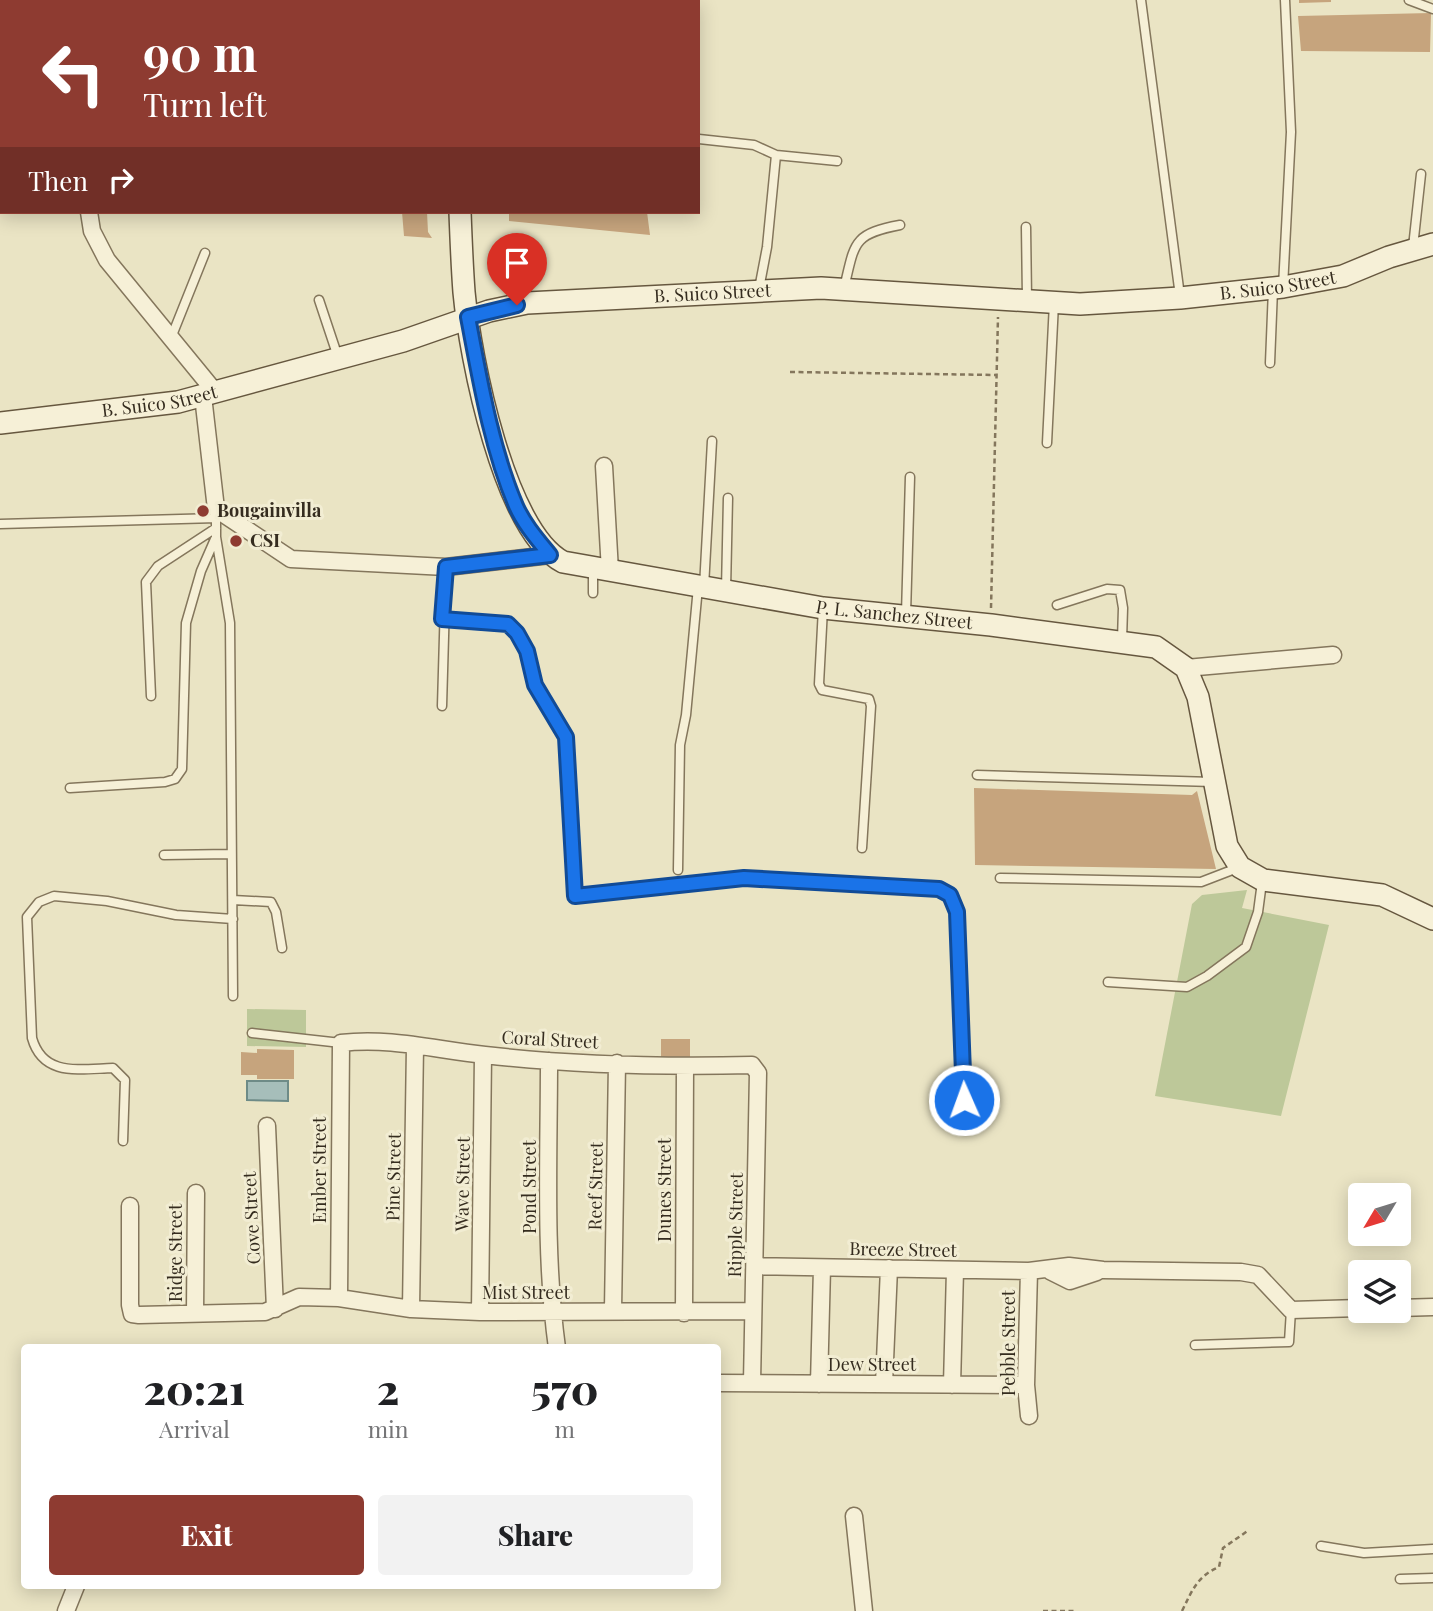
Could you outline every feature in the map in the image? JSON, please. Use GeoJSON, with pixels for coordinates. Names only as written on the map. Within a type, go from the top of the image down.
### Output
{"type":"FeatureCollection","features":[{"type":"Feature","properties":{"kind":"street"},"geometry":{"type":"LineString","coordinates":[[89,214],[92,231],[107,260],[171,338],[210,395],[216,523],[291,559],[446,567],[550,555]]}},
{"type":"Feature","properties":{"kind":"street"},"geometry":{"type":"LineString","coordinates":[[460,214],[468,317],[484,398],[516,506],[528,528],[550,555]]}},
{"type":"Feature","properties":{"kind":"street","name":"B. Suico Street"},"geometry":{"type":"LineString","coordinates":[[0,423],[134,410],[210,395],[403,341],[468,317],[517,305],[844,289],[1054,302],[1180,299],[1278,288],[1343,276],[1423,247]]}},
{"type":"Feature","properties":{"kind":"street"},"geometry":{"type":"LineString","coordinates":[[602,569],[604,467]]}},
{"type":"Feature","properties":{"kind":"street","name":"P. L. Sanchez Street"},"geometry":{"type":"LineString","coordinates":[[550,555],[563,562],[823,608],[991,625],[1156,647],[1186,668]]}},
{"type":"Feature","properties":{"kind":"street"},"geometry":{"type":"LineString","coordinates":[[1333,655],[1186,668],[1198,697],[1227,846],[1240,867],[1263,880],[1381,895],[1433,919]]}},
{"type":"Feature","properties":{"kind":"street","name":"Coral Street"},"geometry":{"type":"LineString","coordinates":[[341,1043],[399,1042],[483,1055],[549,1061],[685,1066],[752,1065],[756,1068]]}},
{"type":"Feature","properties":{"kind":"street","name":"Ember Street"},"geometry":{"type":"LineString","coordinates":[[339,1298],[341,1043]]}},
{"type":"Feature","properties":{"kind":"street","name":"Pine Street"},"geometry":{"type":"LineString","coordinates":[[411,1309],[415,1046]]}},
{"type":"Feature","properties":{"kind":"street","name":"Wave Street"},"geometry":{"type":"LineString","coordinates":[[480,1312],[483,1055]]}},
{"type":"Feature","properties":{"kind":"street","name":"Pond Street"},"geometry":{"type":"LineString","coordinates":[[549,1061],[550,1313],[556,1344]]}},
{"type":"Feature","properties":{"kind":"street","name":"Reef Street"},"geometry":{"type":"LineString","coordinates":[[613,1310],[617,1063]]}},
{"type":"Feature","properties":{"kind":"street","name":"Dunes Street"},"geometry":{"type":"LineString","coordinates":[[684,1313],[685,1066]]}},
{"type":"Feature","properties":{"kind":"street","name":"Ripple Street"},"geometry":{"type":"LineString","coordinates":[[752,1383],[756,1068]]}},
{"type":"Feature","properties":{"kind":"street","name":"Cove Street"},"geometry":{"type":"LineString","coordinates":[[267,1126],[275,1309]]}},
{"type":"Feature","properties":{"kind":"street","name":"Ridge Street"},"geometry":{"type":"LineString","coordinates":[[195,1194],[195,1313]]}},
{"type":"Feature","properties":{"kind":"street"},"geometry":{"type":"LineString","coordinates":[[130,1206],[132,1314],[265,1312],[275,1309]]}},
{"type":"Feature","properties":{"kind":"street","name":"Breeze Street"},"geometry":{"type":"LineString","coordinates":[[755,1266],[1050,1270],[1070,1281],[1103,1270],[1258,1275],[1291,1310]]}},
{"type":"Feature","properties":{"kind":"street"},"geometry":{"type":"LineString","coordinates":[[819,1384],[821,1268]]}},
{"type":"Feature","properties":{"kind":"street"},"geometry":{"type":"LineString","coordinates":[[884,1384],[888,1268]]}},
{"type":"Feature","properties":{"kind":"street"},"geometry":{"type":"LineString","coordinates":[[952,1385],[955,1270]]}},
{"type":"Feature","properties":{"kind":"street","name":"Pebble Street"},"geometry":{"type":"LineString","coordinates":[[1029,1271],[1026,1385],[1029,1416]]}},
{"type":"Feature","properties":{"kind":"street","name":"Mist Street"},"geometry":{"type":"LineString","coordinates":[[275,1309],[299,1297],[339,1298],[411,1309],[480,1312],[753,1311]]}},
{"type":"Feature","properties":{"kind":"street"},"geometry":{"type":"LineString","coordinates":[[1411,1308],[1433,1307]]}},
{"type":"Feature","properties":{"kind":"street"},"geometry":{"type":"LineString","coordinates":[[1291,1310],[1348,1308]]}},
{"type":"Feature","properties":{"kind":"street","name":"Dew Street"},"geometry":{"type":"LineString","coordinates":[[721,1383],[1026,1385]]}},
{"type":"Feature","properties":{"kind":"street"},"geometry":{"type":"LineString","coordinates":[[854,1516],[864,1611]]}},
{"type":"Feature","properties":{"kind":"street"},"geometry":{"type":"LineString","coordinates":[[66,1611],[75,1589]]}},
{"type":"Feature","properties":{"kind":"lane"},"geometry":{"type":"LineString","coordinates":[[1141,0],[1180,299]]}},
{"type":"Feature","properties":{"kind":"lane"},"geometry":{"type":"LineString","coordinates":[[1270,363],[1291,121],[1285,0]]}},
{"type":"Feature","properties":{"kind":"lane"},"geometry":{"type":"LineString","coordinates":[[1409,0],[1433,9]]}},
{"type":"Feature","properties":{"kind":"lane"},"geometry":{"type":"LineString","coordinates":[[700,139],[754,145],[776,155],[836,161]]}},
{"type":"Feature","properties":{"kind":"lane"},"geometry":{"type":"LineString","coordinates":[[758,293],[767,247],[776,155]]}},
{"type":"Feature","properties":{"kind":"lane"},"geometry":{"type":"LineString","coordinates":[[1421,174],[1423,247]]}},
{"type":"Feature","properties":{"kind":"lane"},"geometry":{"type":"LineString","coordinates":[[844,289],[854,248],[861,237],[873,230],[900,225]]}},
{"type":"Feature","properties":{"kind":"lane"},"geometry":{"type":"LineString","coordinates":[[1026,227],[1027,300]]}},
{"type":"Feature","properties":{"kind":"lane"},"geometry":{"type":"LineString","coordinates":[[171,338],[205,253]]}},
{"type":"Feature","properties":{"kind":"lane"},"geometry":{"type":"LineString","coordinates":[[517,305],[522,262]]}},
{"type":"Feature","properties":{"kind":"lane"},"geometry":{"type":"LineString","coordinates":[[319,300],[338,359]]}},
{"type":"Feature","properties":{"kind":"lane"},"geometry":{"type":"LineString","coordinates":[[1047,443],[1054,302]]}},
{"type":"Feature","properties":{"kind":"lane"},"geometry":{"type":"LineString","coordinates":[[678,870],[680,744],[686,715],[701,586],[712,441]]}},
{"type":"Feature","properties":{"kind":"lane"},"geometry":{"type":"LineString","coordinates":[[906,616],[910,477]]}},
{"type":"Feature","properties":{"kind":"lane"},"geometry":{"type":"LineString","coordinates":[[726,590],[728,498]]}},
{"type":"Feature","properties":{"kind":"lane"},"geometry":{"type":"LineString","coordinates":[[0,524],[216,523]]}},
{"type":"Feature","properties":{"kind":"lane"},"geometry":{"type":"LineString","coordinates":[[151,696],[146,582],[158,566],[216,523]]}},
{"type":"Feature","properties":{"kind":"lane"},"geometry":{"type":"LineString","coordinates":[[70,788],[165,782],[175,779],[182,769],[186,624],[216,523]]}},
{"type":"Feature","properties":{"kind":"lane"},"geometry":{"type":"LineString","coordinates":[[216,523],[230,623],[233,996]]}},
{"type":"Feature","properties":{"kind":"lane"},"geometry":{"type":"LineString","coordinates":[[442,706],[442,619],[446,567]]}},
{"type":"Feature","properties":{"kind":"lane"},"geometry":{"type":"LineString","coordinates":[[593,593],[602,569]]}},
{"type":"Feature","properties":{"kind":"lane"},"geometry":{"type":"LineString","coordinates":[[1058,605],[1107,589],[1120,590],[1124,608],[1122,642]]}},
{"type":"Feature","properties":{"kind":"lane"},"geometry":{"type":"LineString","coordinates":[[823,608],[819,684],[821,691],[862,695],[869,699],[871,706],[862,848]]}},
{"type":"Feature","properties":{"kind":"lane"},"geometry":{"type":"LineString","coordinates":[[442,619],[508,624],[517,633],[527,651],[535,685],[566,737],[573,893],[578,898],[744,878],[939,889],[950,895],[957,912],[965,1126]]}},
{"type":"Feature","properties":{"kind":"lane"},"geometry":{"type":"LineString","coordinates":[[976,775],[1213,782]]}},
{"type":"Feature","properties":{"kind":"lane"},"geometry":{"type":"LineString","coordinates":[[164,855],[230,854]]}},
{"type":"Feature","properties":{"kind":"lane"},"geometry":{"type":"LineString","coordinates":[[1000,878],[1200,881],[1240,867]]}},
{"type":"Feature","properties":{"kind":"lane"},"geometry":{"type":"LineString","coordinates":[[1108,982],[1187,987],[1207,976],[1246,947],[1258,912],[1263,880]]}},
{"type":"Feature","properties":{"kind":"lane"},"geometry":{"type":"LineString","coordinates":[[123,1141],[125,1080],[121,1074],[113,1068],[52,1066],[42,1061],[36,1052],[32,1038],[27,917],[38,902],[54,896],[107,901],[176,915],[233,919]]}},
{"type":"Feature","properties":{"kind":"lane"},"geometry":{"type":"LineString","coordinates":[[233,900],[271,902],[276,912],[282,948]]}},
{"type":"Feature","properties":{"kind":"lane"},"geometry":{"type":"LineString","coordinates":[[252,1033],[341,1043]]}},
{"type":"Feature","properties":{"kind":"lane"},"geometry":{"type":"LineString","coordinates":[[1195,1345],[1290,1341],[1291,1310]]}},
{"type":"Feature","properties":{"kind":"lane"},"geometry":{"type":"LineString","coordinates":[[1321,1546],[1364,1553],[1433,1549]]}},
{"type":"Feature","properties":{"kind":"lane"},"geometry":{"type":"LineString","coordinates":[[1400,1579],[1433,1578]]}},
{"type":"Feature","properties":{"kind":"path"},"geometry":{"type":"LineString","coordinates":[[991,625],[999,297]]}},
{"type":"Feature","properties":{"kind":"path"},"geometry":{"type":"LineString","coordinates":[[790,372],[996,375]]}},
{"type":"Feature","properties":{"kind":"path"},"geometry":{"type":"LineString","coordinates":[[1182,1611],[1194,1584],[1207,1572],[1219,1567],[1223,1548],[1249,1530]]}},
{"type":"Feature","properties":{"kind":"path"},"geometry":{"type":"LineString","coordinates":[[1043,1611],[1074,1611]]}},
{"type":"Feature","properties":{"kind":"green space"},"geometry":{"type":"Polygon","coordinates":[[[1247,890],[1242,908],[1329,925],[1281,1116],[1155,1096],[1192,904],[1202,895],[1247,890]]]}},
{"type":"Feature","properties":{"kind":"green space"},"geometry":{"type":"Polygon","coordinates":[[[247,1009],[306,1010],[306,1047],[247,1046],[247,1009]]]}},
{"type":"Feature","properties":{"kind":"water"},"geometry":{"type":"Polygon","coordinates":[[[247,1081],[288,1081],[288,1101],[247,1100],[247,1081]]]}},
{"type":"Feature","properties":{"kind":"building"},"geometry":{"type":"Polygon","coordinates":[[[1299,0],[1331,0],[1331,2],[1299,3],[1299,0]]]}},
{"type":"Feature","properties":{"kind":"building"},"geometry":{"type":"Polygon","coordinates":[[[1431,13],[1430,52],[1301,51],[1298,16],[1431,13]]]}},
{"type":"Feature","properties":{"kind":"building"},"geometry":{"type":"Polygon","coordinates":[[[402,214],[427,214],[428,232],[432,238],[404,236],[402,214]]]}},
{"type":"Feature","properties":{"kind":"building"},"geometry":{"type":"Polygon","coordinates":[[[509,214],[647,214],[650,235],[509,221],[509,214]]]}},
{"type":"Feature","properties":{"kind":"building"},"geometry":{"type":"Polygon","coordinates":[[[974,788],[1192,795],[1197,791],[1216,869],[975,865],[974,788]]]}},
{"type":"Feature","properties":{"kind":"building"},"geometry":{"type":"Polygon","coordinates":[[[661,1039],[690,1039],[690,1057],[661,1057],[661,1039]]]}},
{"type":"Feature","properties":{"kind":"building"},"geometry":{"type":"Polygon","coordinates":[[[257,1049],[294,1050],[294,1079],[257,1079],[257,1075],[241,1075],[241,1052],[257,1053],[257,1049]]]}},
{"type":"Feature","properties":{"kind":"place","name":"Bougainvilla"},"geometry":{"type":"Point","coordinates":[203,511]}},
{"type":"Feature","properties":{"kind":"place","name":"CSI"},"geometry":{"type":"Point","coordinates":[236,541]}},
{"type":"Feature","properties":{"kind":"route"},"geometry":{"type":"LineString","coordinates":[[517,305],[468,317],[484,398],[516,506],[528,528],[550,555],[446,567],[442,619],[508,624],[517,633],[527,651],[535,685],[566,737],[573,893],[578,898],[744,878],[939,889],[950,895],[957,912],[964,1100]]}}]}
